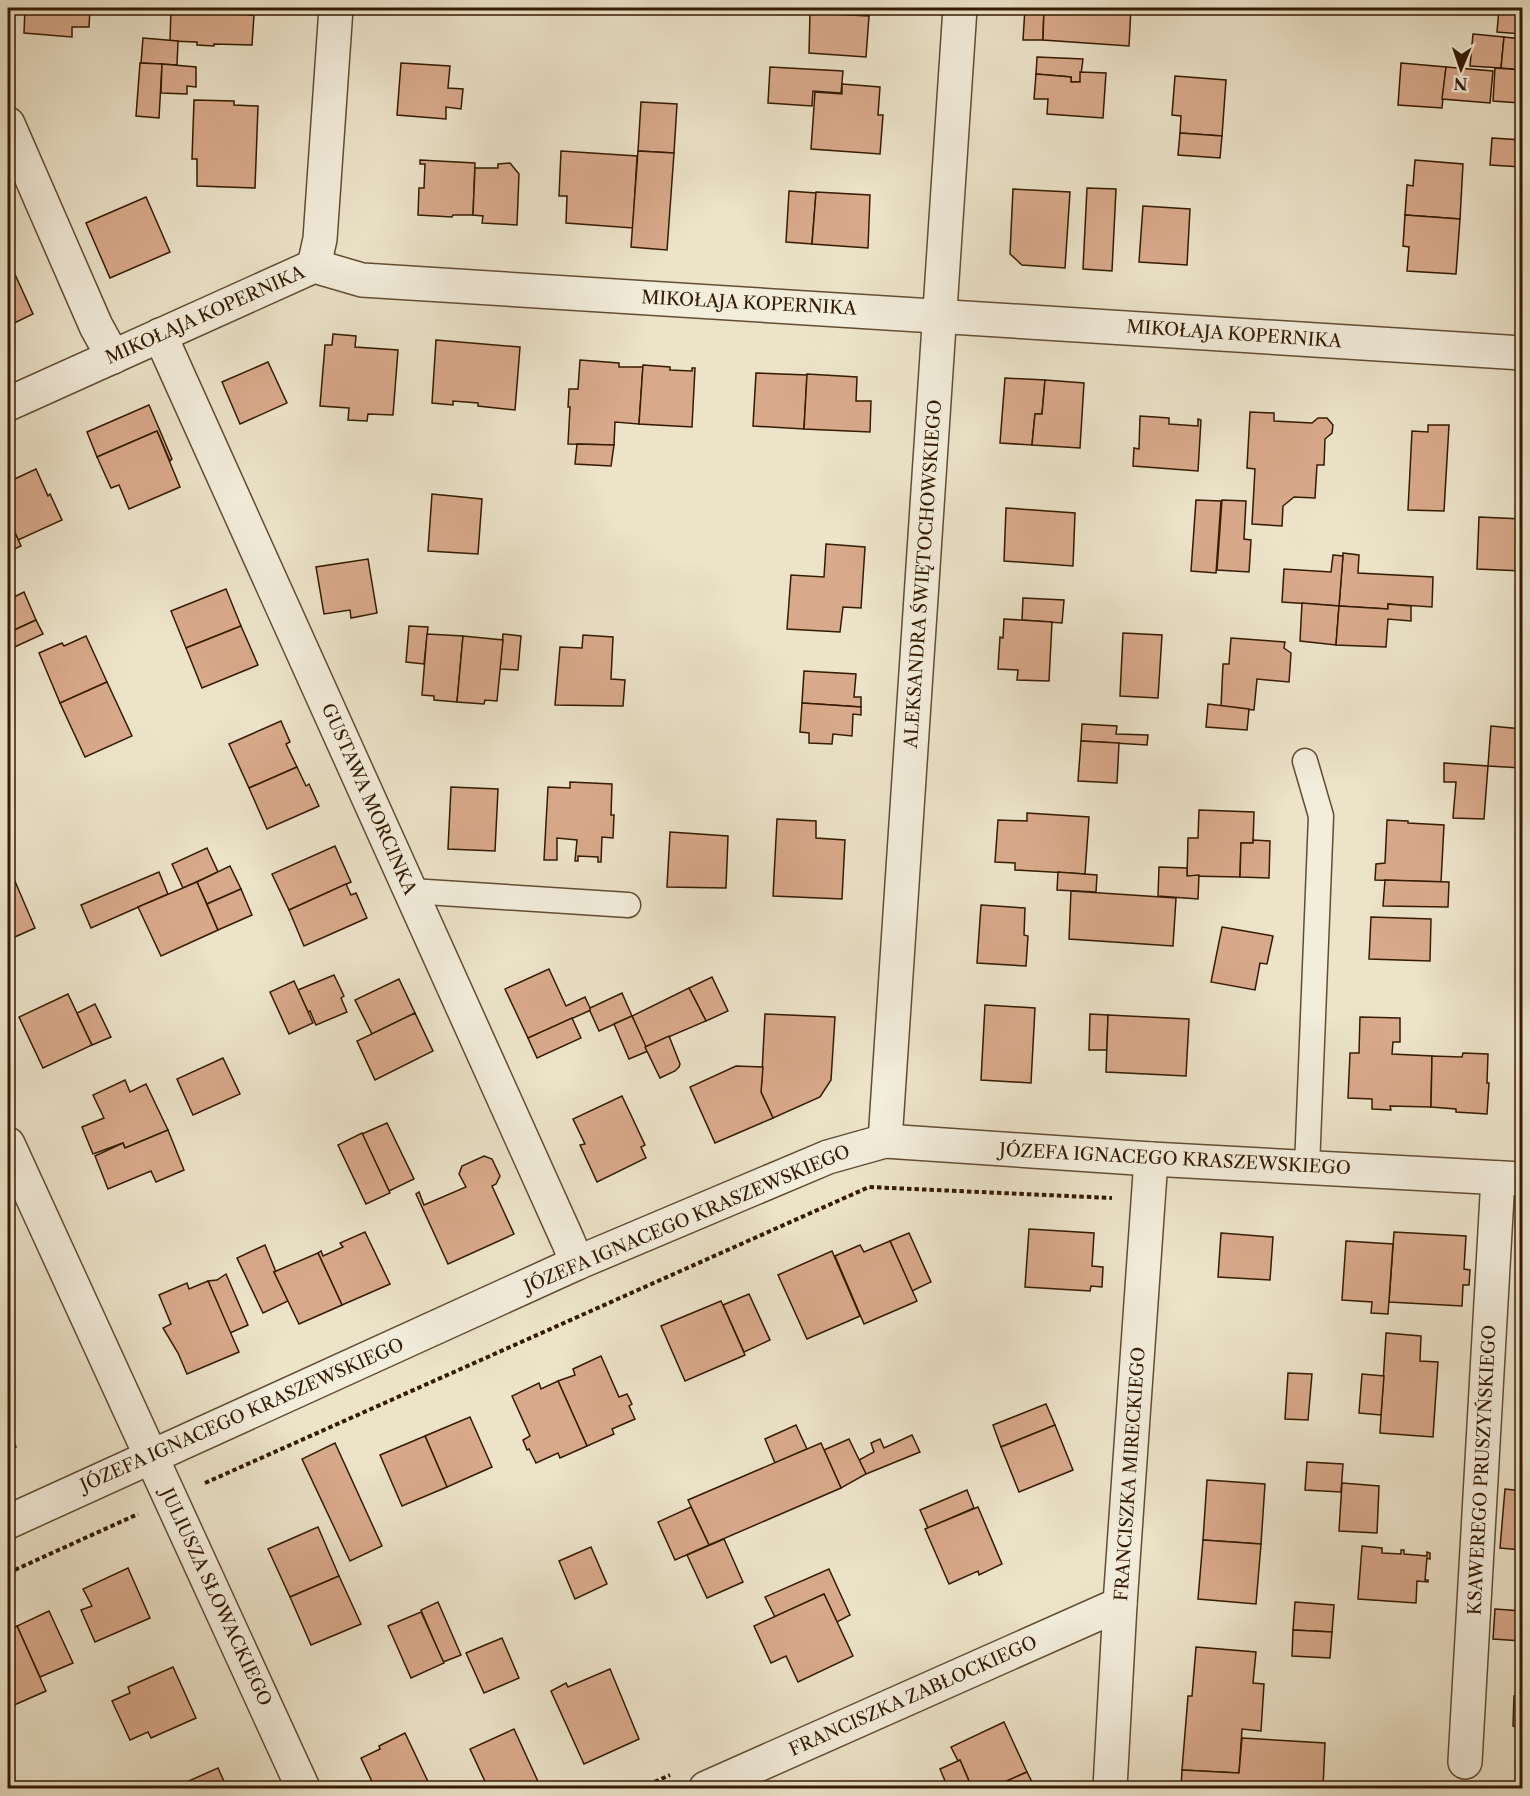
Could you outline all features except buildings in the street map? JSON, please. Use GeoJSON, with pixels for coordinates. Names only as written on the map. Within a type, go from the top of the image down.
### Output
{"type":"FeatureCollection","features":[{"type":"Feature","properties":{"kind":"street"},"geometry":{"type":"LineString","coordinates":[[314,266],[320,239],[336,8]]}},
{"type":"Feature","properties":{"kind":"street","name":"ALEKSANDRA ŚWIĘTOCHOWSKIEGO"},"geometry":{"type":"LineString","coordinates":[[885,1141],[960,8]]}},
{"type":"Feature","properties":{"kind":"street"},"geometry":{"type":"LineString","coordinates":[[8,124],[96,326],[113,357]]}},
{"type":"Feature","properties":{"kind":"street","name":"MIKOŁAJA KOPERNIKA"},"geometry":{"type":"LineString","coordinates":[[8,404],[314,266],[362,280],[1522,353]]}},
{"type":"Feature","properties":{"kind":"street","name":"GUSTAWA MORCINKA"},"geometry":{"type":"LineString","coordinates":[[160,335],[577,1263]]}},
{"type":"Feature","properties":{"kind":"street","name":"JÓZEFA IGNACEGO KRASZEWSKIEGO"},"geometry":{"type":"LineString","coordinates":[[8,1522],[577,1263],[828,1157],[885,1141],[1150,1174],[1307,1167],[1510,1178]]}},
{"type":"Feature","properties":{"kind":"street","name":"JULIUSZA SŁOWACKIEGO"},"geometry":{"type":"LineString","coordinates":[[8,1144],[303,1788]]}},
{"type":"Feature","properties":{"kind":"street","name":"FRANCISZKA MIRECKIEGO"},"geometry":{"type":"LineString","coordinates":[[1110,1788],[1120,1604],[1150,1174]]}},
{"type":"Feature","properties":{"kind":"street","name":"KSAWEREGO PRUSZYŃSKIEGO"},"geometry":{"type":"LineString","coordinates":[[1465,1762],[1510,1178]]}},
{"type":"Feature","properties":{"kind":"street","name":"FRANCISZKA ZABŁOCKIEGO"},"geometry":{"type":"LineString","coordinates":[[706,1788],[1120,1604]]}},
{"type":"Feature","properties":{"kind":"lane"},"geometry":{"type":"LineString","coordinates":[[1305,761],[1321,816],[1307,1167]]}},
{"type":"Feature","properties":{"kind":"lane"},"geometry":{"type":"LineString","coordinates":[[411,891],[628,905]]}},
{"type":"Feature","properties":{"kind":"path"},"geometry":{"type":"LineString","coordinates":[[8,1573],[869,1187],[1123,1199],[1150,1174]]}}]}
